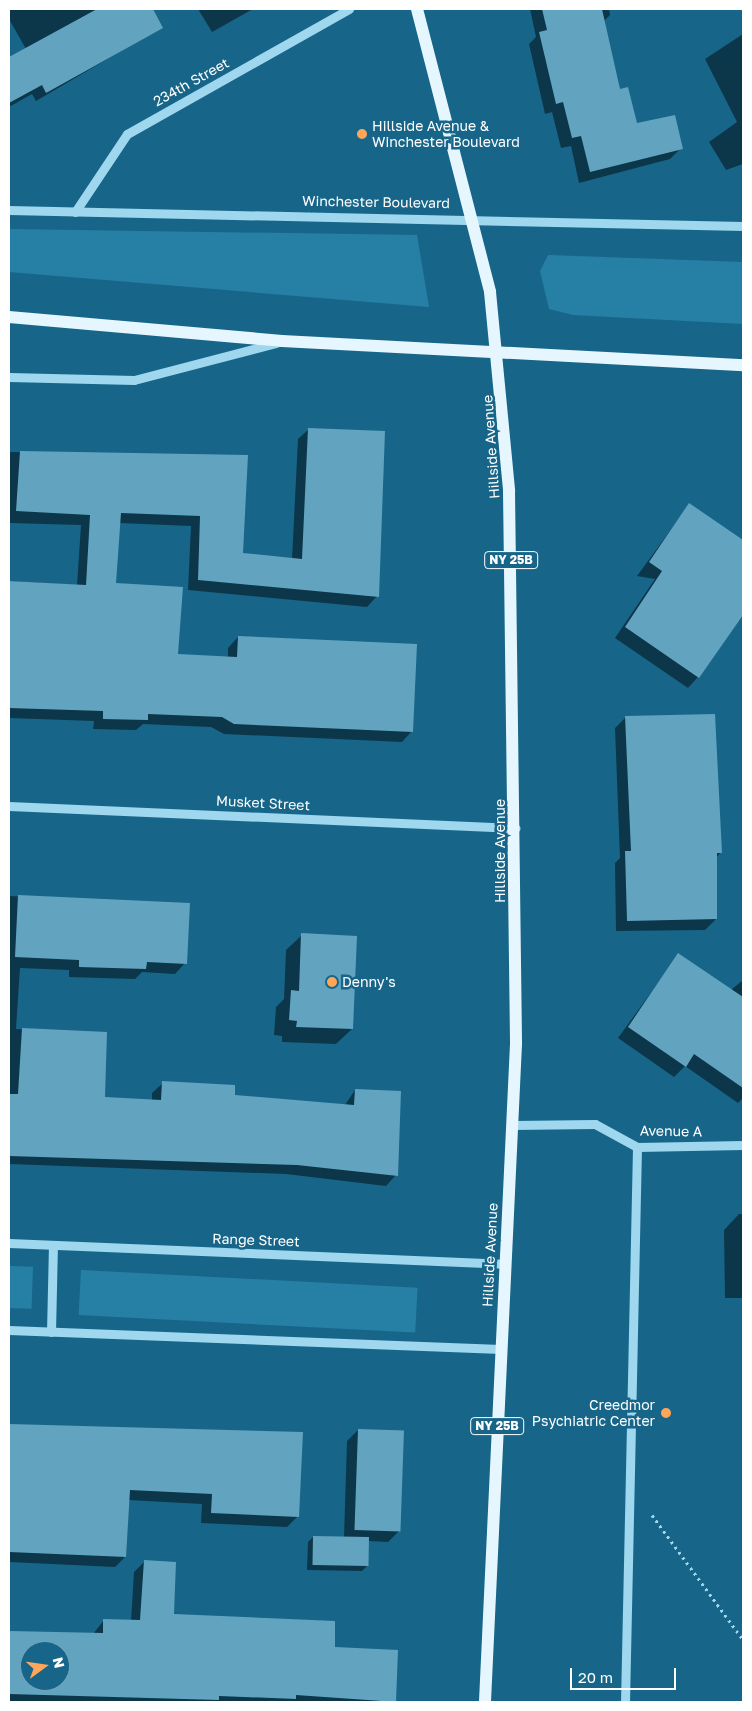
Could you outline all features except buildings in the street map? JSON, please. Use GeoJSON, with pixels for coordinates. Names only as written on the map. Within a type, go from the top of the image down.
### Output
{"type":"FeatureCollection","features":[{"type":"Feature","properties":{"kind":"main road","name":"Hillside Avenue"},"geometry":{"type":"LineString","coordinates":[[417,9],[474,218],[499,356],[509,491],[516,828],[513,1125],[503,1264],[485,1702]]}},
{"type":"Feature","properties":{"kind":"main road"},"geometry":{"type":"LineString","coordinates":[[9,317],[282,342],[499,356],[743,365]]}},
{"type":"Feature","properties":{"kind":"street","name":"234th Street"},"geometry":{"type":"LineString","coordinates":[[75,212],[127,134],[349,9]]}},
{"type":"Feature","properties":{"kind":"street","name":"Winchester Boulevard"},"geometry":{"type":"LineString","coordinates":[[9,210],[474,218],[743,226]]}},
{"type":"Feature","properties":{"kind":"street"},"geometry":{"type":"LineString","coordinates":[[9,378],[134,380],[282,342]]}},
{"type":"Feature","properties":{"kind":"street","name":"Musket Street"},"geometry":{"type":"LineString","coordinates":[[9,806],[516,828]]}},
{"type":"Feature","properties":{"kind":"street","name":"Avenue A"},"geometry":{"type":"LineString","coordinates":[[513,1125],[595,1124],[637,1147],[743,1145]]}},
{"type":"Feature","properties":{"kind":"street"},"geometry":{"type":"LineString","coordinates":[[625,1702],[637,1147]]}},
{"type":"Feature","properties":{"kind":"street","name":"Range Street"},"geometry":{"type":"LineString","coordinates":[[9,1243],[503,1264]]}},
{"type":"Feature","properties":{"kind":"street"},"geometry":{"type":"LineString","coordinates":[[51,1332],[53,1245]]}},
{"type":"Feature","properties":{"kind":"street"},"geometry":{"type":"LineString","coordinates":[[9,1330],[501,1349]]}},
{"type":"Feature","properties":{"kind":"path"},"geometry":{"type":"LineString","coordinates":[[630,1485],[743,1640]]}},
{"type":"Feature","properties":{"kind":"shaded area"},"geometry":{"type":"Polygon","coordinates":[[[9,229],[417,235],[429,307],[9,272],[9,229]]]}},
{"type":"Feature","properties":{"kind":"shaded area"},"geometry":{"type":"Polygon","coordinates":[[[548,255],[743,262],[743,324],[573,315],[549,309],[540,271],[548,255]]]}},
{"type":"Feature","properties":{"kind":"shaded area"},"geometry":{"type":"Polygon","coordinates":[[[9,1266],[33,1267],[32,1309],[9,1308],[9,1266]]]}},
{"type":"Feature","properties":{"kind":"shaded area"},"geometry":{"type":"Polygon","coordinates":[[[81,1270],[418,1288],[415,1333],[79,1315],[81,1270]]]}},
{"type":"Feature","properties":{"kind":"place","name":"Hillside Avenue & Winchester Boulevard"},"geometry":{"type":"Point","coordinates":[362,134]}},
{"type":"Feature","properties":{"kind":"place","name":"Denny's"},"geometry":{"type":"Point","coordinates":[332,982]}},
{"type":"Feature","properties":{"kind":"place","name":"Creedmor Psychiatric Center"},"geometry":{"type":"Point","coordinates":[666,1413]}}]}
